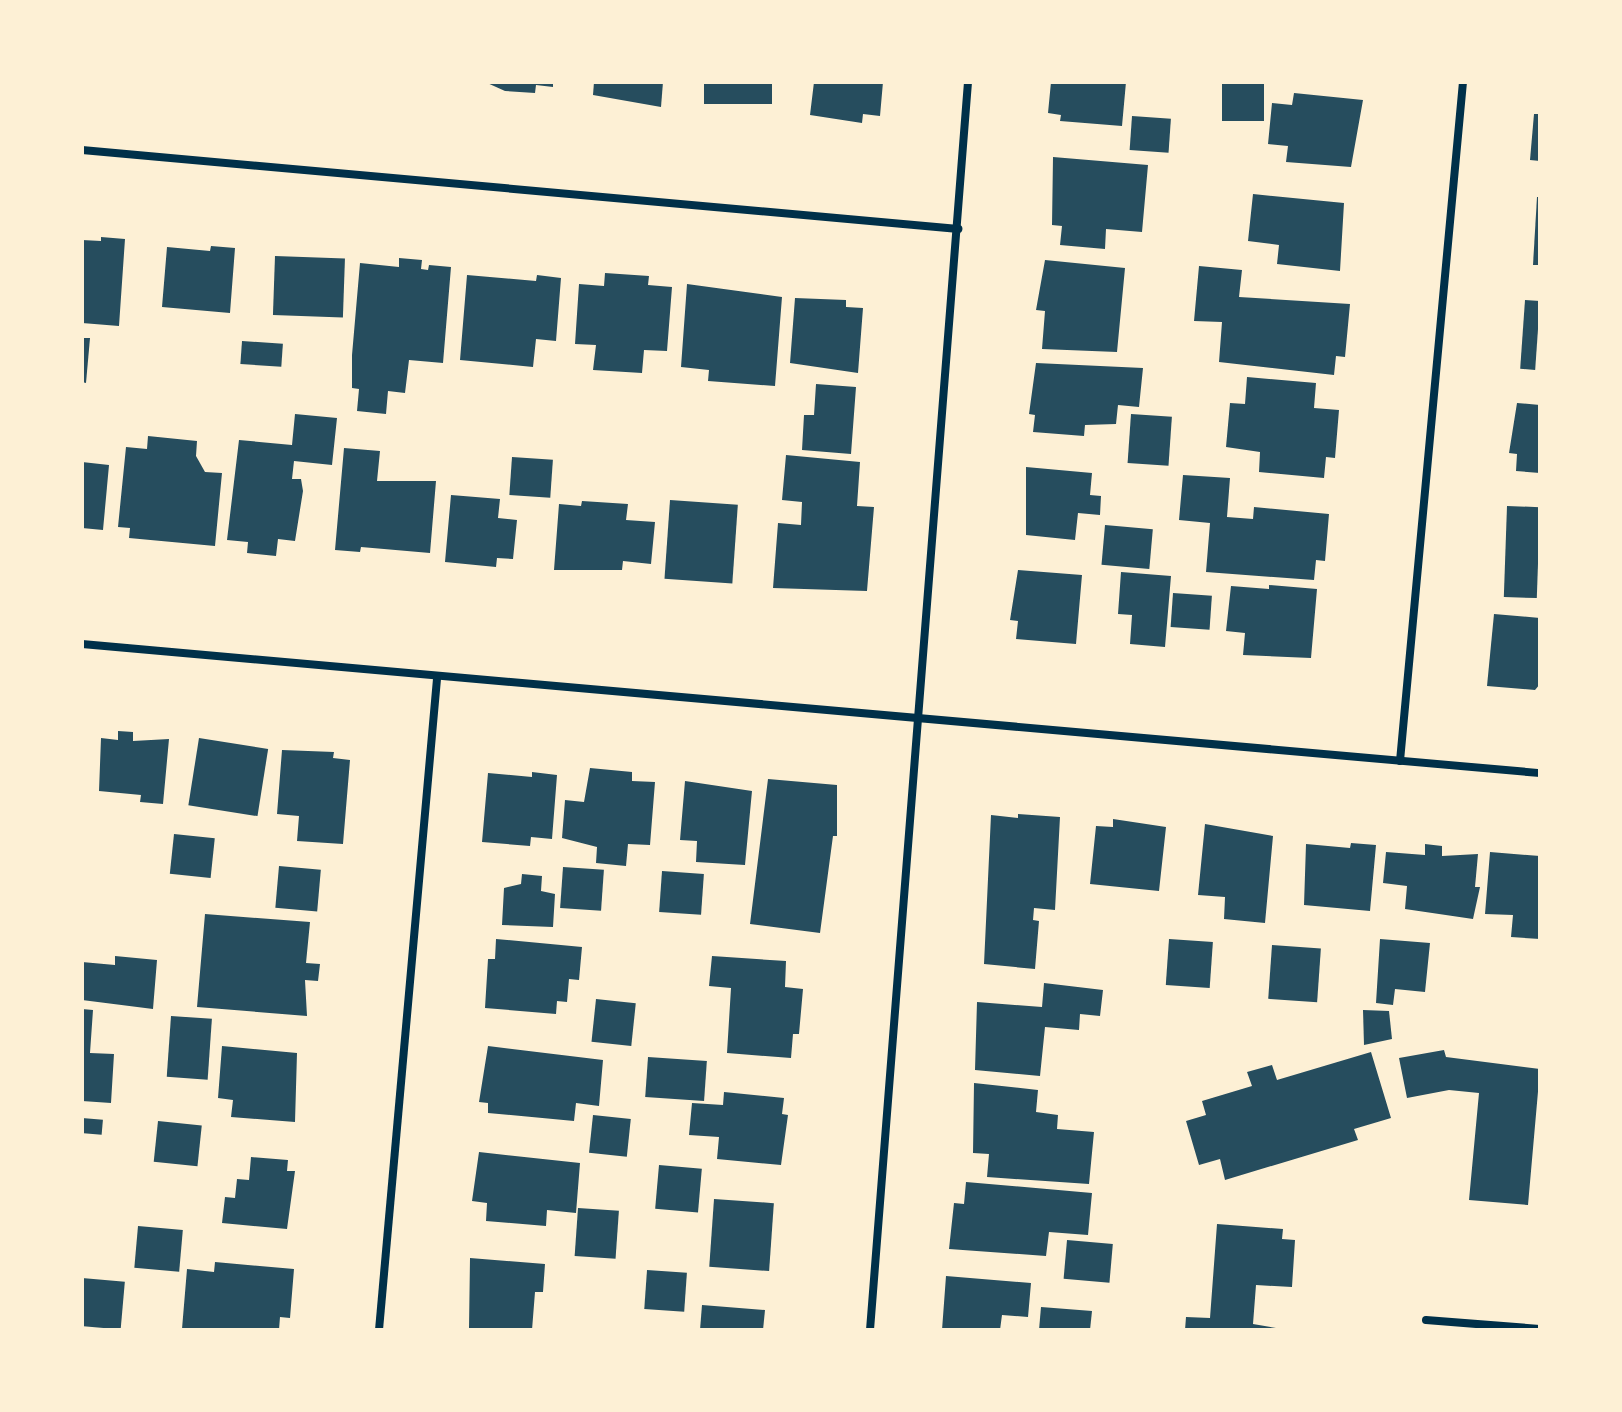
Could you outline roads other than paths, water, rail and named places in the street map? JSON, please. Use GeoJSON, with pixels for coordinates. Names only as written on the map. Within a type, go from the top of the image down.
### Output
{"type":"FeatureCollection","features":[{"type":"Feature","properties":{"kind":"street"},"geometry":{"type":"LineString","coordinates":[[870,1330],[968,82]]}},
{"type":"Feature","properties":{"kind":"street"},"geometry":{"type":"LineString","coordinates":[[1400,761],[1463,82]]}},
{"type":"Feature","properties":{"kind":"street"},"geometry":{"type":"LineString","coordinates":[[82,150],[958,229]]}},
{"type":"Feature","properties":{"kind":"street"},"geometry":{"type":"LineString","coordinates":[[82,644],[917,722],[1540,773]]}},
{"type":"Feature","properties":{"kind":"street"},"geometry":{"type":"LineString","coordinates":[[379,1330],[437,679]]}},
{"type":"Feature","properties":{"kind":"street"},"geometry":{"type":"LineString","coordinates":[[1426,1320],[1540,1329]]}}]}
